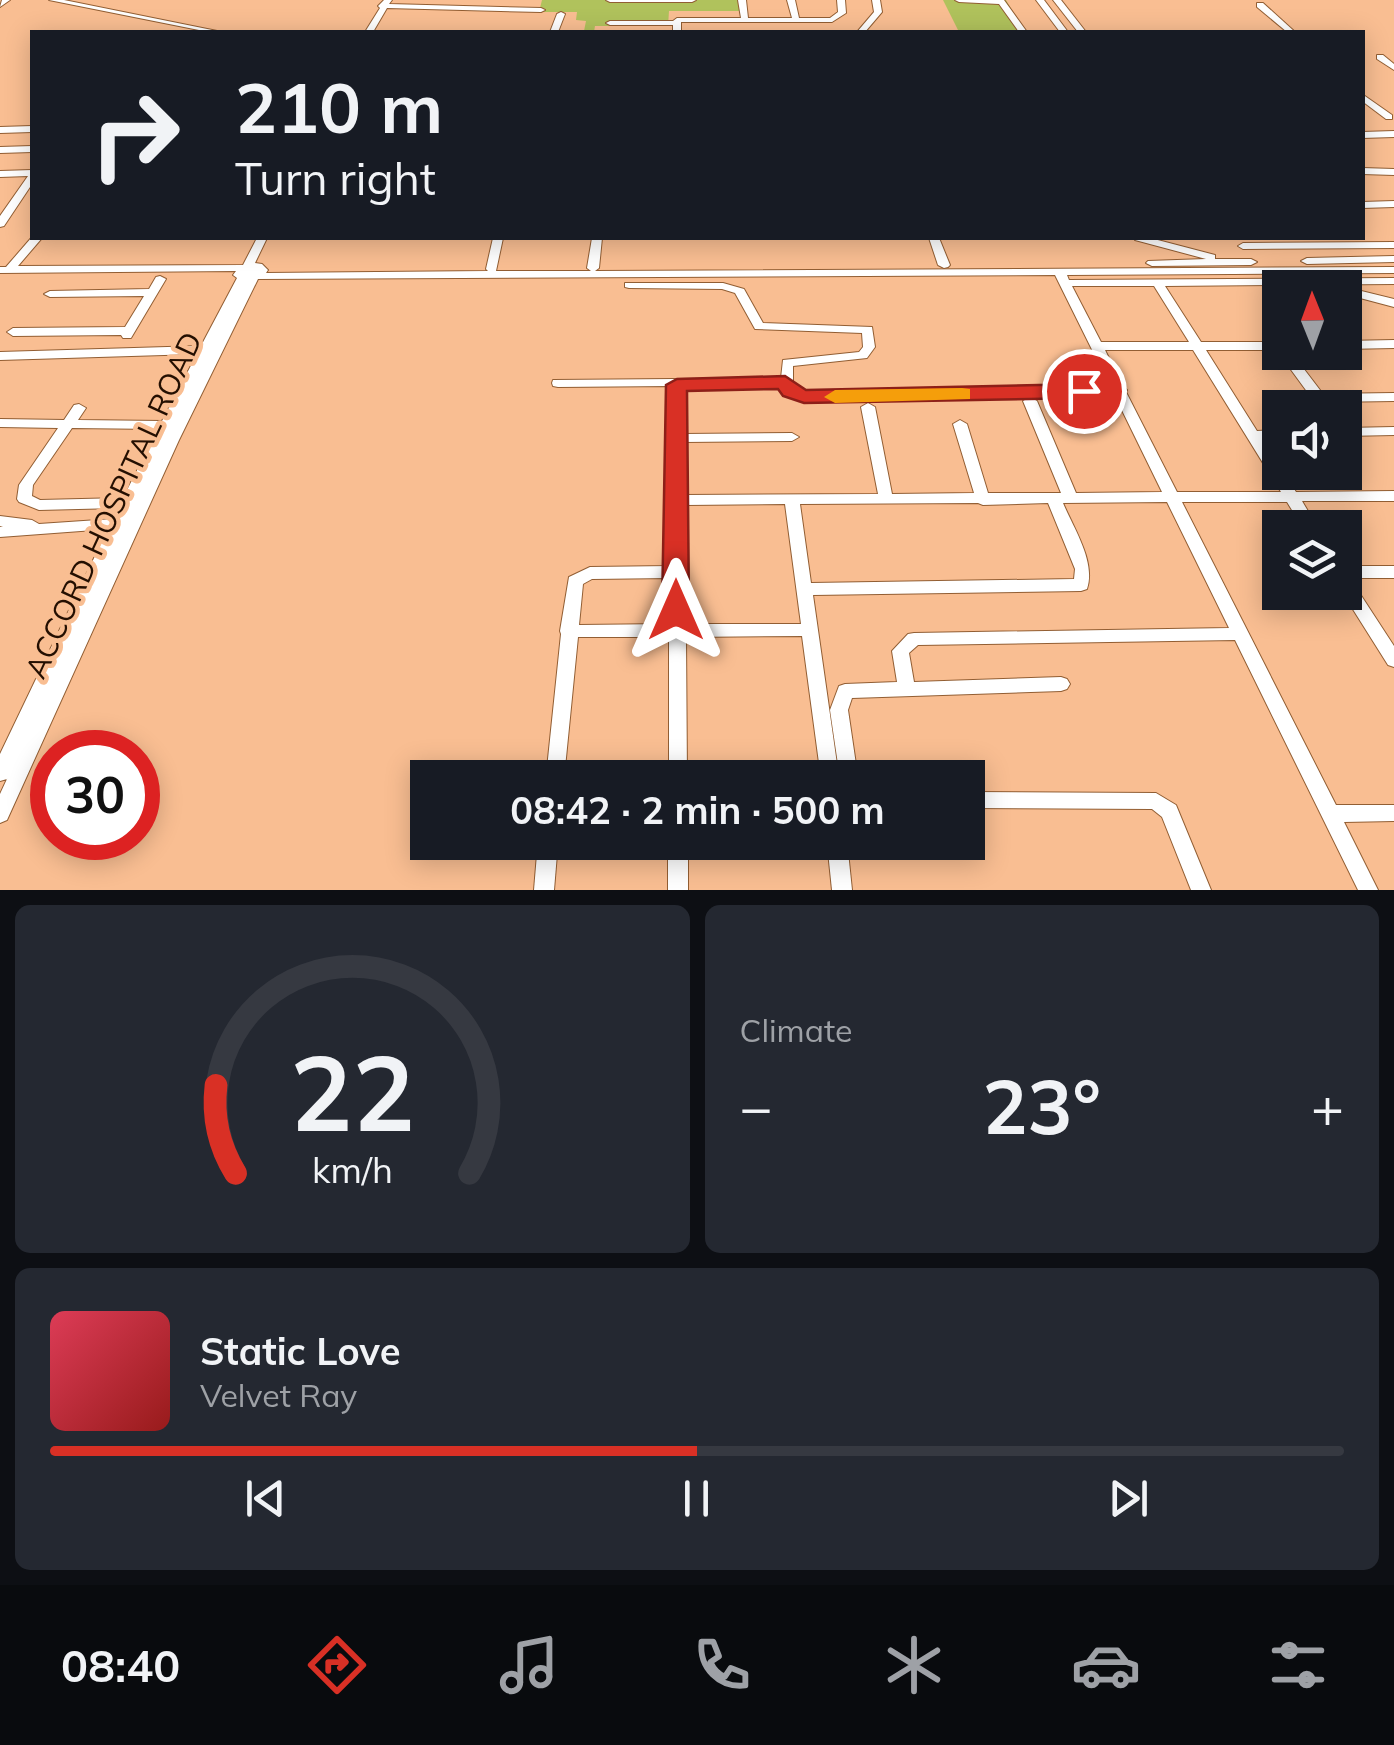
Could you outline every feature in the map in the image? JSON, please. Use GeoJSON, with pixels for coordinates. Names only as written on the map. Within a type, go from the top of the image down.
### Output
{"type":"FeatureCollection","features":[{"type":"Feature","properties":{"kind":"street"},"geometry":{"type":"LineString","coordinates":[[0,5],[6,0]]}},
{"type":"Feature","properties":{"kind":"street"},"geometry":{"type":"LineString","coordinates":[[53,0],[207,30]]}},
{"type":"Feature","properties":{"kind":"street"},"geometry":{"type":"LineString","coordinates":[[116,13],[129,0]]}},
{"type":"Feature","properties":{"kind":"street"},"geometry":{"type":"LineString","coordinates":[[409,0],[433,4]]}},
{"type":"Feature","properties":{"kind":"street"},"geometry":{"type":"LineString","coordinates":[[610,0],[692,0]]}},
{"type":"Feature","properties":{"kind":"street"},"geometry":{"type":"LineString","coordinates":[[634,23],[637,0]]}},
{"type":"Feature","properties":{"kind":"street"},"geometry":{"type":"LineString","coordinates":[[742,0],[744,20]]}},
{"type":"Feature","properties":{"kind":"street"},"geometry":{"type":"LineString","coordinates":[[791,0],[796,20]]}},
{"type":"Feature","properties":{"kind":"street"},"geometry":{"type":"LineString","coordinates":[[820,30],[842,12],[841,0]]}},
{"type":"Feature","properties":{"kind":"street"},"geometry":{"type":"LineString","coordinates":[[863,30],[878,12],[876,0]]}},
{"type":"Feature","properties":{"kind":"street"},"geometry":{"type":"LineString","coordinates":[[959,0],[1002,2],[1022,30]]}},
{"type":"Feature","properties":{"kind":"street"},"geometry":{"type":"LineString","coordinates":[[1040,0],[1062,30]]}},
{"type":"Feature","properties":{"kind":"street"},"geometry":{"type":"LineString","coordinates":[[1057,0],[1080,30]]}},
{"type":"Feature","properties":{"kind":"street"},"geometry":{"type":"LineString","coordinates":[[383,2],[540,6]]}},
{"type":"Feature","properties":{"kind":"street"},"geometry":{"type":"LineString","coordinates":[[362,30],[383,2]]}},
{"type":"Feature","properties":{"kind":"street"},"geometry":{"type":"LineString","coordinates":[[370,30],[383,2]]}},
{"type":"Feature","properties":{"kind":"street"},"geometry":{"type":"LineString","coordinates":[[1260,5],[1289,30]]}},
{"type":"Feature","properties":{"kind":"street"},"geometry":{"type":"LineString","coordinates":[[555,30],[561,14]]}},
{"type":"Feature","properties":{"kind":"street"},"geometry":{"type":"LineString","coordinates":[[722,20],[724,30]]}},
{"type":"Feature","properties":{"kind":"street"},"geometry":{"type":"LineString","coordinates":[[610,23],[676,28],[722,20],[832,20]]}},
{"type":"Feature","properties":{"kind":"street"},"geometry":{"type":"LineString","coordinates":[[769,20],[772,30]]}},
{"type":"Feature","properties":{"kind":"street"},"geometry":{"type":"LineString","coordinates":[[1380,57],[1394,68]]}},
{"type":"Feature","properties":{"kind":"street"},"geometry":{"type":"LineString","coordinates":[[1365,98],[1392,119]]}},
{"type":"Feature","properties":{"kind":"street"},"geometry":{"type":"LineString","coordinates":[[0,130],[30,129]]}},
{"type":"Feature","properties":{"kind":"street"},"geometry":{"type":"LineString","coordinates":[[1365,135],[1394,134]]}},
{"type":"Feature","properties":{"kind":"street"},"geometry":{"type":"LineString","coordinates":[[0,146],[30,145]]}},
{"type":"Feature","properties":{"kind":"street"},"geometry":{"type":"LineString","coordinates":[[1365,171],[1394,174]]}},
{"type":"Feature","properties":{"kind":"street"},"geometry":{"type":"LineString","coordinates":[[0,174],[30,175]]}},
{"type":"Feature","properties":{"kind":"street"},"geometry":{"type":"LineString","coordinates":[[0,224],[18,204],[16,199],[30,178]]}},
{"type":"Feature","properties":{"kind":"street"},"geometry":{"type":"LineString","coordinates":[[0,199],[16,199]]}},
{"type":"Feature","properties":{"kind":"street"},"geometry":{"type":"LineString","coordinates":[[1365,205],[1394,204]]}},
{"type":"Feature","properties":{"kind":"street"},"geometry":{"type":"LineString","coordinates":[[3,273],[35,240]]}},
{"type":"Feature","properties":{"kind":"street"},"geometry":{"type":"LineString","coordinates":[[250,271],[261,240]]}},
{"type":"Feature","properties":{"kind":"street"},"geometry":{"type":"LineString","coordinates":[[0,773],[126,523],[128,503],[203,350],[271,240]]}},
{"type":"Feature","properties":{"kind":"street"},"geometry":{"type":"LineString","coordinates":[[492,268],[498,240]]}},
{"type":"Feature","properties":{"kind":"street"},"geometry":{"type":"LineString","coordinates":[[593,268],[597,240]]}},
{"type":"Feature","properties":{"kind":"street"},"geometry":{"type":"LineString","coordinates":[[935,240],[944,265]]}},
{"type":"Feature","properties":{"kind":"street"},"geometry":{"type":"LineString","coordinates":[[1146,240],[1263,270]]}},
{"type":"Feature","properties":{"kind":"street"},"geometry":{"type":"LineString","coordinates":[[1240,242],[1255,262]]}},
{"type":"Feature","properties":{"kind":"street"},"geometry":{"type":"LineString","coordinates":[[1240,242],[1394,245]]}},
{"type":"Feature","properties":{"kind":"street"},"geometry":{"type":"LineString","coordinates":[[3,273],[1394,260]]}},
{"type":"Feature","properties":{"kind":"street"},"geometry":{"type":"LineString","coordinates":[[1362,270],[1394,270]]}},
{"type":"Feature","properties":{"kind":"street"},"geometry":{"type":"LineString","coordinates":[[3,273],[160,279],[250,271],[1262,281]]}},
{"type":"Feature","properties":{"kind":"street","name":"ACCORD HOSPITAL ROAD"},"geometry":{"type":"LineString","coordinates":[[0,814],[126,523],[250,271]]}},
{"type":"Feature","properties":{"kind":"street"},"geometry":{"type":"LineString","coordinates":[[1063,278],[1262,271]]}},
{"type":"Feature","properties":{"kind":"street"},"geometry":{"type":"LineString","coordinates":[[1063,278],[1368,890]]}},
{"type":"Feature","properties":{"kind":"street"},"geometry":{"type":"LineString","coordinates":[[116,352],[160,279]]}},
{"type":"Feature","properties":{"kind":"street"},"geometry":{"type":"LineString","coordinates":[[1362,281],[1394,281]]}},
{"type":"Feature","properties":{"kind":"street"},"geometry":{"type":"LineString","coordinates":[[1158,282],[1301,510]]}},
{"type":"Feature","properties":{"kind":"street"},"geometry":{"type":"LineString","coordinates":[[585,284],[724,286],[740,291],[760,326],[868,330],[868,352],[852,357],[794,359],[784,370],[785,382],[790,392],[804,397],[1121,390]]}},
{"type":"Feature","properties":{"kind":"street"},"geometry":{"type":"LineString","coordinates":[[50,294],[151,292]]}},
{"type":"Feature","properties":{"kind":"street"},"geometry":{"type":"LineString","coordinates":[[1362,295],[1394,303]]}},
{"type":"Feature","properties":{"kind":"street"},"geometry":{"type":"LineString","coordinates":[[13,332],[130,330]]}},
{"type":"Feature","properties":{"kind":"street"},"geometry":{"type":"LineString","coordinates":[[1099,346],[1262,348]]}},
{"type":"Feature","properties":{"kind":"street"},"geometry":{"type":"LineString","coordinates":[[1362,346],[1392,347]]}},
{"type":"Feature","properties":{"kind":"street"},"geometry":{"type":"LineString","coordinates":[[0,356],[203,350]]}},
{"type":"Feature","properties":{"kind":"street"},"geometry":{"type":"LineString","coordinates":[[558,383],[785,382]]}},
{"type":"Feature","properties":{"kind":"street"},"geometry":{"type":"LineString","coordinates":[[677,385],[678,760]]}},
{"type":"Feature","properties":{"kind":"street"},"geometry":{"type":"LineString","coordinates":[[1362,400],[1394,397]]}},
{"type":"Feature","properties":{"kind":"street"},"geometry":{"type":"LineString","coordinates":[[804,589],[1082,585],[1083,569],[1030,400]]}},
{"type":"Feature","properties":{"kind":"street"},"geometry":{"type":"LineString","coordinates":[[868,407],[886,500]]}},
{"type":"Feature","properties":{"kind":"street"},"geometry":{"type":"LineString","coordinates":[[0,423],[74,415],[166,425]]}},
{"type":"Feature","properties":{"kind":"street"},"geometry":{"type":"LineString","coordinates":[[74,415],[26,485],[24,499],[40,505],[128,503]]}},
{"type":"Feature","properties":{"kind":"street"},"geometry":{"type":"LineString","coordinates":[[960,424],[983,500]]}},
{"type":"Feature","properties":{"kind":"street"},"geometry":{"type":"LineString","coordinates":[[1362,432],[1394,431]]}},
{"type":"Feature","properties":{"kind":"street"},"geometry":{"type":"LineString","coordinates":[[1254,435],[1262,435]]}},
{"type":"Feature","properties":{"kind":"street"},"geometry":{"type":"LineString","coordinates":[[676,438],[792,436]]}},
{"type":"Feature","properties":{"kind":"street"},"geometry":{"type":"LineString","coordinates":[[677,500],[1394,496]]}},
{"type":"Feature","properties":{"kind":"street"},"geometry":{"type":"LineString","coordinates":[[792,500],[827,760]]}},
{"type":"Feature","properties":{"kind":"street"},"geometry":{"type":"LineString","coordinates":[[0,522],[38,526]]}},
{"type":"Feature","properties":{"kind":"street"},"geometry":{"type":"LineString","coordinates":[[0,532],[38,526],[126,523]]}},
{"type":"Feature","properties":{"kind":"street"},"geometry":{"type":"LineString","coordinates":[[557,760],[568,631],[578,576],[676,572]]}},
{"type":"Feature","properties":{"kind":"street"},"geometry":{"type":"LineString","coordinates":[[1362,572],[1394,572]]}},
{"type":"Feature","properties":{"kind":"street"},"geometry":{"type":"LineString","coordinates":[[1362,609],[1392,654]]}},
{"type":"Feature","properties":{"kind":"street"},"geometry":{"type":"LineString","coordinates":[[568,631],[808,630]]}},
{"type":"Feature","properties":{"kind":"street"},"geometry":{"type":"LineString","coordinates":[[906,686],[900,651],[914,639],[1242,634]]}},
{"type":"Feature","properties":{"kind":"street"},"geometry":{"type":"LineString","coordinates":[[847,760],[841,697],[856,688],[1061,684]]}},
{"type":"Feature","properties":{"kind":"street"},"geometry":{"type":"LineString","coordinates":[[985,800],[1156,802],[1170,811],[1200,890]]}},
{"type":"Feature","properties":{"kind":"street"},"geometry":{"type":"LineString","coordinates":[[1331,814],[1394,812]]}},
{"type":"Feature","properties":{"kind":"street"},"geometry":{"type":"LineString","coordinates":[[544,890],[546,860]]}},
{"type":"Feature","properties":{"kind":"street"},"geometry":{"type":"LineString","coordinates":[[678,860],[678,890]]}},
{"type":"Feature","properties":{"kind":"street"},"geometry":{"type":"LineString","coordinates":[[839,860],[842,890]]}},
{"type":"Feature","properties":{"kind":"green space"},"geometry":{"type":"Polygon","coordinates":[[[542,0],[740,0],[741,11],[669,11],[668,26],[595,26],[594,30],[584,30],[586,21],[576,20],[577,12],[539,12],[542,0]]]}},
{"type":"Feature","properties":{"kind":"green space"},"geometry":{"type":"Polygon","coordinates":[[[943,0],[1006,0],[1024,30],[958,30],[943,0]]]}},
{"type":"Feature","properties":{"kind":"slow traffic"},"geometry":{"type":"LineString","coordinates":[[835,397],[962,394]]}},
{"type":"Feature","properties":{"kind":"route"},"geometry":{"type":"LineString","coordinates":[[676,610],[677,385],[785,382],[790,392],[804,397],[1084,391]]}}]}
